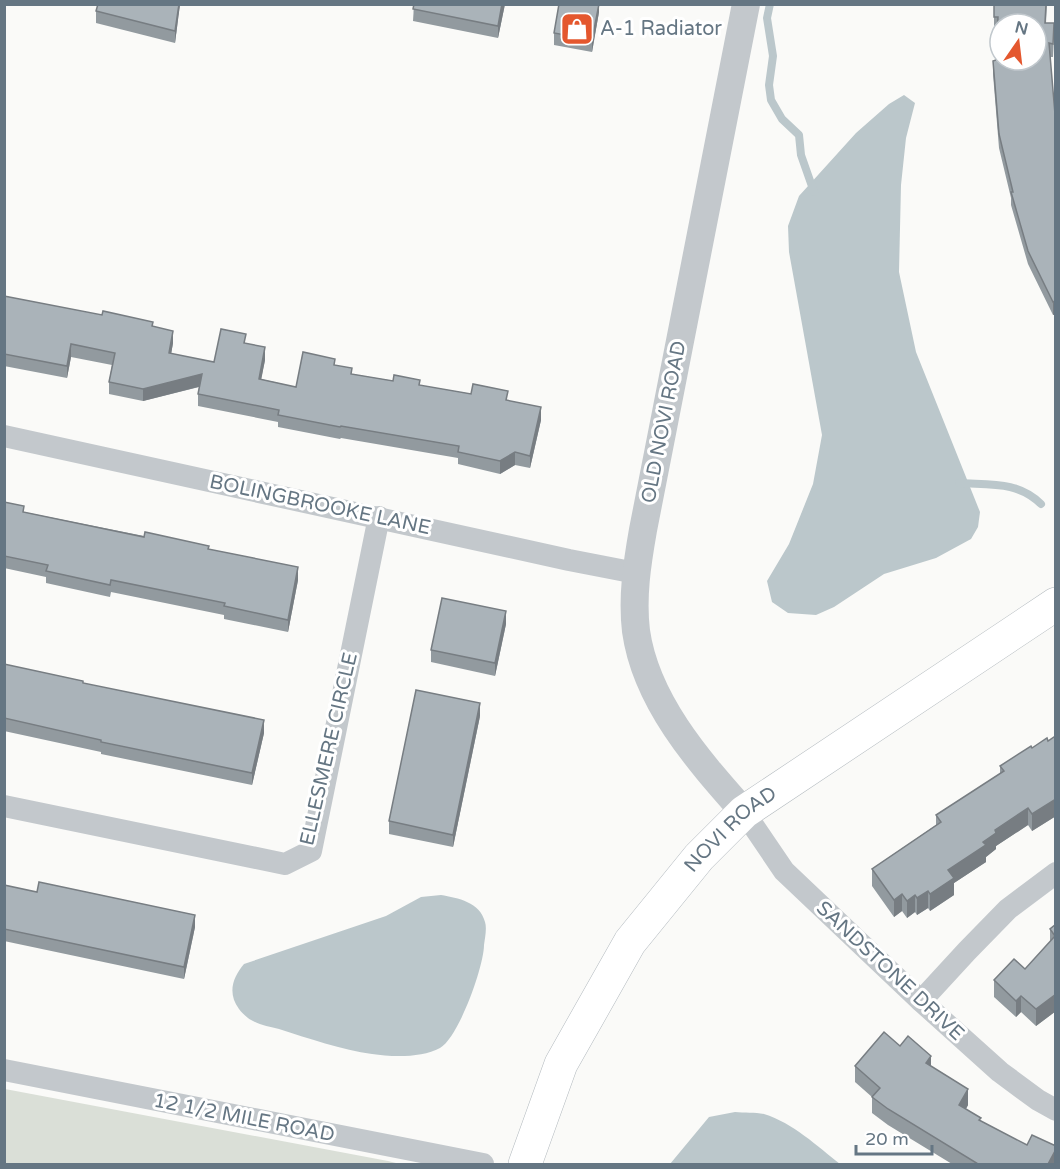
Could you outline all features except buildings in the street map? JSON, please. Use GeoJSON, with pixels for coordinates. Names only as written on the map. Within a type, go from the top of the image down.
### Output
{"type":"FeatureCollection","features":[{"type":"Feature","properties":{"kind":"main road","name":"NOVI ROAD"},"geometry":{"type":"LineString","coordinates":[[525,1164],[561,1064],[630,942],[699,857],[744,812],[1056,604]]}},
{"type":"Feature","properties":{"kind":"street","name":"OLD NOVI ROAD"},"geometry":{"type":"LineString","coordinates":[[744,812],[700,762],[668,714],[650,677],[637,633],[636,573],[746,4]]}},
{"type":"Feature","properties":{"kind":"street","name":"BOLINGBROOKE LANE"},"geometry":{"type":"LineString","coordinates":[[4,436],[636,573]]}},
{"type":"Feature","properties":{"kind":"street","name":"ELLESMERE CIRCLE"},"geometry":{"type":"LineString","coordinates":[[4,806],[285,864],[310,851],[379,517]]}},
{"type":"Feature","properties":{"kind":"street","name":"SANDSTONE DRIVE"},"geometry":{"type":"LineString","coordinates":[[744,812],[784,871],[999,1072],[1056,1110]]}},
{"type":"Feature","properties":{"kind":"street"},"geometry":{"type":"LineString","coordinates":[[921,1001],[1008,909],[1056,873]]}},
{"type":"Feature","properties":{"kind":"street","name":"12 1/2 MILE ROAD"},"geometry":{"type":"LineString","coordinates":[[4,1071],[483,1164]]}},
{"type":"Feature","properties":{"kind":"shaded area"},"geometry":{"type":"Polygon","coordinates":[[[904,95],[915,103],[906,138],[901,185],[899,272],[916,352],[980,512],[978,527],[971,539],[936,558],[884,574],[834,607],[816,615],[788,613],[772,602],[767,581],[789,544],[813,484],[822,435],[789,252],[788,226],[799,196],[856,133],[889,104],[904,95]]]}},
{"type":"Feature","properties":{"kind":"shaded area"},"geometry":{"type":"Polygon","coordinates":[[[441,895],[473,905],[482,915],[486,930],[480,968],[469,1000],[455,1030],[440,1048],[425,1054],[398,1056],[349,1050],[256,1022],[243,1014],[235,1003],[232,991],[234,980],[244,964],[386,916],[421,897],[441,895]]]}},
{"type":"Feature","properties":{"kind":"shaded area"},"geometry":{"type":"Polygon","coordinates":[[[5,1089],[388,1161],[400,1164],[5,1164],[5,1089]]]}},
{"type":"Feature","properties":{"kind":"shaded area"},"geometry":{"type":"Polygon","coordinates":[[[735,1112],[761,1113],[775,1118],[804,1136],[840,1164],[670,1164],[709,1117],[735,1112]]]}},
{"type":"Feature","properties":{"kind":"waterway"},"geometry":{"type":"LineString","coordinates":[[770,4],[767,18],[773,56],[769,85],[771,100],[782,119],[799,135],[801,155],[814,192]]}},
{"type":"Feature","properties":{"kind":"waterway"},"geometry":{"type":"LineString","coordinates":[[959,483],[993,484],[1013,488],[1023,491],[1041,504]]}},
{"type":"Feature","properties":{"kind":"place","name":"A-1 Radiator"},"geometry":{"type":"Point","coordinates":[577,29]}}]}
